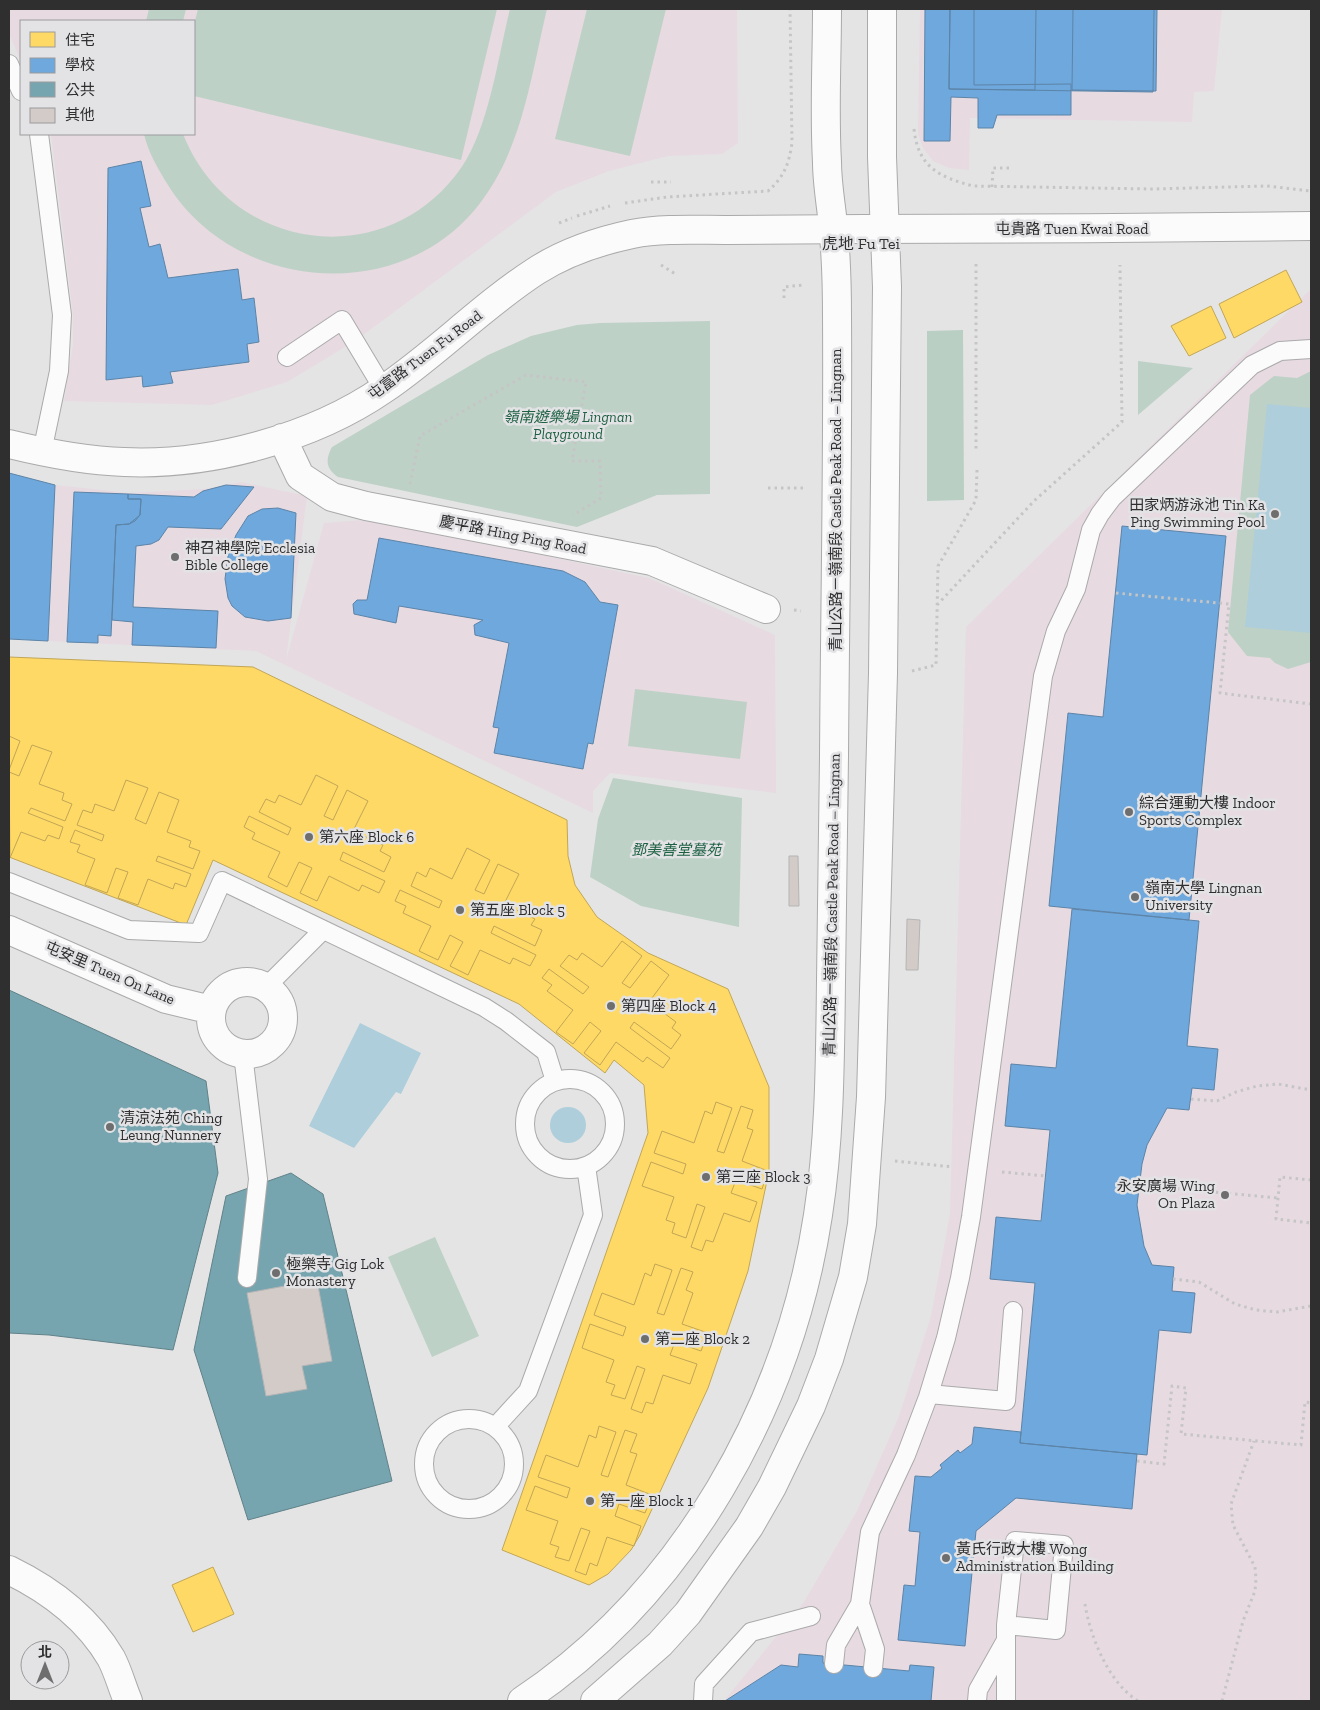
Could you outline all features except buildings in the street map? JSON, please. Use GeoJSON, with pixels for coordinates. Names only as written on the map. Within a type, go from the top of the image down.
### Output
{"type":"FeatureCollection","features":[{"type":"Feature","properties":{"kind":"main road","name":"青山公路－嶺南段 Castle Peak Road – Lingnan"},"geometry":{"type":"LineString","coordinates":[[522,1701],[582,1656],[623,1617],[659,1576],[692,1531],[722,1485],[751,1430],[774,1379],[808,1268],[818,1215],[830,1094],[837,334],[834,229],[826,164],[827,9]]}},
{"type":"Feature","properties":{"kind":"main road"},"geometry":{"type":"LineString","coordinates":[[595,1701],[660,1644],[688,1613],[749,1527],[792,1447],[811,1406],[832,1349],[854,1268],[862,1224],[872,1097],[883,673],[887,287],[882,9]]}},
{"type":"Feature","properties":{"kind":"main road","name":"屯貴路 Tuen Kwai Road"},"geometry":{"type":"LineString","coordinates":[[834,229],[1127,229],[1311,226]]}},
{"type":"Feature","properties":{"kind":"main road","name":"屯富路 Tuen Fu Road"},"geometry":{"type":"LineString","coordinates":[[9,444],[42,452],[124,462],[189,459],[248,449],[326,423],[384,390],[538,270],[584,248],[634,234],[685,230],[834,229]]}},
{"type":"Feature","properties":{"kind":"main road","name":"慶平路 Hing Ping Road"},"geometry":{"type":"LineString","coordinates":[[282,438],[300,476],[332,497],[366,506],[652,562],[766,609]]}},
{"type":"Feature","properties":{"kind":"main road","name":"屯安里 Tuen On Lane"},"geometry":{"type":"LineString","coordinates":[[9,930],[166,998],[212,1010]]}},
{"type":"Feature","properties":{"kind":"main road"},"geometry":{"type":"LineString","coordinates":[[244,982],[266,987],[282,1006],[284,1018],[282,1030],[276,1041],[266,1049],[255,1054],[243,1054],[226,1047],[214,1034],[211,1022],[212,1010],[216,1000],[223,991],[233,985],[244,982]]}},
{"type":"Feature","properties":{"kind":"main road"},"geometry":{"type":"LineString","coordinates":[[9,1570],[48,1592],[84,1622],[112,1659],[128,1701]]}},
{"type":"Feature","properties":{"kind":"lane"},"geometry":{"type":"LineString","coordinates":[[9,64],[20,89]]}},
{"type":"Feature","properties":{"kind":"lane"},"geometry":{"type":"LineString","coordinates":[[39,135],[62,315],[59,371],[42,452]]}},
{"type":"Feature","properties":{"kind":"lane"},"geometry":{"type":"LineString","coordinates":[[287,358],[342,320],[384,390]]}},
{"type":"Feature","properties":{"kind":"lane"},"geometry":{"type":"LineString","coordinates":[[834,1664],[836,1645],[860,1604],[870,1532],[906,1455],[929,1394],[946,1338],[969,1226],[1043,676],[1056,631],[1076,590],[1092,530],[1112,498],[1252,365],[1266,356],[1280,351],[1311,349]]}},
{"type":"Feature","properties":{"kind":"lane"},"geometry":{"type":"LineString","coordinates":[[9,882],[129,930],[199,933],[222,882],[484,1007],[506,1021],[546,1052],[555,1082]]}},
{"type":"Feature","properties":{"kind":"lane"},"geometry":{"type":"LineString","coordinates":[[266,987],[323,930]]}},
{"type":"Feature","properties":{"kind":"lane"},"geometry":{"type":"LineString","coordinates":[[243,1054],[258,1179],[247,1278]]}},
{"type":"Feature","properties":{"kind":"lane"},"geometry":{"type":"LineString","coordinates":[[570,1079],[586,1082],[599,1090],[609,1102],[615,1116],[615,1132],[609,1147],[600,1158],[586,1166],[572,1170],[558,1168],[545,1162],[534,1152],[527,1140],[524,1126],[526,1112],[532,1099],[542,1089],[555,1082],[570,1079]]}},
{"type":"Feature","properties":{"kind":"lane"},"geometry":{"type":"LineString","coordinates":[[495,1427],[528,1391],[593,1215],[586,1166]]}},
{"type":"Feature","properties":{"kind":"lane"},"geometry":{"type":"LineString","coordinates":[[929,1394],[1006,1401],[1013,1311]]}},
{"type":"Feature","properties":{"kind":"lane"},"geometry":{"type":"LineString","coordinates":[[468,1419],[483,1421],[495,1427],[506,1438],[512,1452],[514,1468],[510,1482],[501,1495],[488,1504],[466,1508],[444,1501],[433,1491],[426,1479],[424,1465],[426,1450],[432,1438],[442,1427],[454,1421],[468,1419]]}},
{"type":"Feature","properties":{"kind":"lane"},"geometry":{"type":"LineString","coordinates":[[1006,1633],[1056,1630],[1064,1546],[1015,1541],[1006,1633],[1006,1701]]}},
{"type":"Feature","properties":{"kind":"lane"},"geometry":{"type":"LineString","coordinates":[[860,1604],[875,1649],[873,1668]]}},
{"type":"Feature","properties":{"kind":"lane"},"geometry":{"type":"LineString","coordinates":[[703,1701],[704,1684],[751,1632],[811,1616]]}},
{"type":"Feature","properties":{"kind":"lane"},"geometry":{"type":"LineString","coordinates":[[977,1701],[978,1690],[1006,1633]]}},
{"type":"Feature","properties":{"kind":"path"},"geometry":{"type":"LineString","coordinates":[[913,125],[915,141],[922,159],[935,173],[952,181],[973,186],[1181,188],[1267,186],[1311,191]]}},
{"type":"Feature","properties":{"kind":"path"},"geometry":{"type":"LineString","coordinates":[[992,187],[993,168],[1009,168]]}},
{"type":"Feature","properties":{"kind":"path"},"geometry":{"type":"LineString","coordinates":[[1181,181],[1181,188]]}},
{"type":"Feature","properties":{"kind":"path"},"geometry":{"type":"LineString","coordinates":[[650,182],[671,182]]}},
{"type":"Feature","properties":{"kind":"path"},"geometry":{"type":"LineString","coordinates":[[976,264],[976,451]]}},
{"type":"Feature","properties":{"kind":"path"},"geometry":{"type":"LineString","coordinates":[[661,265],[676,275]]}},
{"type":"Feature","properties":{"kind":"path"},"geometry":{"type":"LineString","coordinates":[[937,605],[1034,501],[1122,422],[1120,265]]}},
{"type":"Feature","properties":{"kind":"path"},"geometry":{"type":"LineString","coordinates":[[784,298],[784,287],[803,285]]}},
{"type":"Feature","properties":{"kind":"path"},"geometry":{"type":"LineString","coordinates":[[409,488],[420,436],[526,375],[586,382],[572,461],[600,461],[601,498],[569,517]]}},
{"type":"Feature","properties":{"kind":"path"},"geometry":{"type":"LineString","coordinates":[[910,672],[936,665],[938,566],[976,500],[977,470]]}},
{"type":"Feature","properties":{"kind":"path"},"geometry":{"type":"LineString","coordinates":[[768,488],[805,488]]}},
{"type":"Feature","properties":{"kind":"path"},"geometry":{"type":"LineString","coordinates":[[1116,593],[1229,604],[1220,693],[1311,704]]}},
{"type":"Feature","properties":{"kind":"path"},"geometry":{"type":"LineString","coordinates":[[1191,1099],[1217,1101],[1236,1092],[1256,1086],[1278,1084],[1311,1090]]}},
{"type":"Feature","properties":{"kind":"path"},"geometry":{"type":"LineString","coordinates":[[1311,1180],[1280,1177],[1276,1219],[1311,1223]]}},
{"type":"Feature","properties":{"kind":"path"},"geometry":{"type":"LineString","coordinates":[[1138,1185],[1278,1198]]}},
{"type":"Feature","properties":{"kind":"path"},"geometry":{"type":"LineString","coordinates":[[1173,1279],[1199,1282],[1235,1304],[1256,1310],[1277,1312],[1311,1306]]}},
{"type":"Feature","properties":{"kind":"path"},"geometry":{"type":"LineString","coordinates":[[1137,1461],[1164,1464],[1172,1386],[1186,1388],[1181,1434],[1301,1445],[1305,1402],[1311,1403]]}},
{"type":"Feature","properties":{"kind":"path"},"geometry":{"type":"LineString","coordinates":[[1222,1701],[1256,1579],[1255,1567],[1237,1534],[1231,1514],[1231,1504],[1254,1441]]}},
{"type":"Feature","properties":{"kind":"path"},"geometry":{"type":"LineString","coordinates":[[1084,1598],[1092,1632],[1102,1655],[1130,1696],[1138,1701]]}},
{"type":"Feature","properties":{"kind":"shaded area"},"geometry":{"type":"Polygon","coordinates":[[[9,9],[737,9],[738,143],[722,154],[668,156],[609,171],[556,192],[355,341],[287,382],[212,405],[64,401],[73,344],[73,315],[51,135],[195,135],[195,20],[20,20],[20,59],[9,34],[9,9]]]}},
{"type":"Feature","properties":{"kind":"shaded area"},"geometry":{"type":"Polygon","coordinates":[[[920,9],[1222,9],[1214,91],[1194,92],[1192,122],[970,118],[969,170],[949,168],[933,161],[923,148],[918,134],[920,9]]]}},
{"type":"Feature","properties":{"kind":"shaded area","name":"嶺南大學 Lingnan University"},"geometry":{"type":"Polygon","coordinates":[[[1311,289],[1311,1701],[724,1701],[804,1602],[857,1511],[899,1416],[931,1316],[950,1214],[966,627],[1311,289]]]}},
{"type":"Feature","properties":{"kind":"shaded area"},"geometry":{"type":"Polygon","coordinates":[[[241,482],[307,496],[286,660],[324,523],[375,519],[649,578],[775,635],[776,793],[610,773],[593,791],[593,813],[256,651],[48,641],[55,485],[130,493],[204,489],[241,482]]]}},
{"type":"Feature","properties":{"kind":"green space"},"geometry":{"type":"Polygon","coordinates":[[[149,9],[186,9],[183,20],[146,20],[149,9]]]}},
{"type":"Feature","properties":{"kind":"green space"},"geometry":{"type":"Polygon","coordinates":[[[198,9],[497,9],[461,160],[195,96],[195,21],[198,9]]]}},
{"type":"Feature","properties":{"kind":"green space"},"geometry":{"type":"Polygon","coordinates":[[[510,9],[547,9],[522,116],[502,167],[489,191],[472,213],[438,243],[399,262],[357,272],[313,272],[271,264],[231,246],[196,220],[168,185],[157,167],[144,135],[184,135],[205,174],[236,204],[272,225],[312,235],[353,235],[393,224],[430,202],[461,168],[471,152],[479,133],[497,70],[510,9]]]}},
{"type":"Feature","properties":{"kind":"green space"},"geometry":{"type":"Polygon","coordinates":[[[587,9],[666,9],[630,156],[555,139],[587,9]]]}},
{"type":"Feature","properties":{"kind":"green space","name":"嶺南遊樂場 Lingnan Playground"},"geometry":{"type":"Polygon","coordinates":[[[710,321],[710,494],[657,495],[577,527],[338,477],[329,467],[328,456],[332,447],[488,355],[531,336],[577,325],[600,323],[710,321]]]}},
{"type":"Feature","properties":{"kind":"green space"},"geometry":{"type":"Polygon","coordinates":[[[963,330],[964,500],[927,501],[927,331],[963,330]]]}},
{"type":"Feature","properties":{"kind":"green space"},"geometry":{"type":"Polygon","coordinates":[[[1138,361],[1193,368],[1138,415],[1138,361]]]}},
{"type":"Feature","properties":{"kind":"green space","name":"田家炳游泳池 Tin Ka Ping Swimming Pool"},"geometry":{"type":"Polygon","coordinates":[[[1311,371],[1311,662],[1288,669],[1275,663],[1270,658],[1247,656],[1228,632],[1250,395],[1274,376],[1297,378],[1311,371]]]}},
{"type":"Feature","properties":{"kind":"green space"},"geometry":{"type":"Polygon","coordinates":[[[635,689],[747,702],[740,759],[628,746],[635,689]]]}},
{"type":"Feature","properties":{"kind":"green space","name":"鄧美善堂墓苑"},"geometry":{"type":"Polygon","coordinates":[[[613,778],[742,798],[739,927],[641,906],[590,877],[598,819],[613,778]]]}},
{"type":"Feature","properties":{"kind":"green space"},"geometry":{"type":"Polygon","coordinates":[[[435,1237],[479,1336],[432,1357],[388,1257],[435,1237]]]}},
{"type":"Feature","properties":{"kind":"water","name":"田家炳游泳池 Tin Ka Ping Swimming Pool"},"geometry":{"type":"Polygon","coordinates":[[[1267,404],[1311,408],[1311,633],[1245,627],[1267,404]]]}},
{"type":"Feature","properties":{"kind":"water"},"geometry":{"type":"Polygon","coordinates":[[[360,1023],[421,1053],[401,1094],[396,1092],[354,1148],[309,1126],[360,1023]]]}},
{"type":"Feature","properties":{"kind":"water"},"geometry":{"type":"Polygon","coordinates":[[[568,1107],[575,1108],[581,1112],[585,1118],[585,1132],[581,1138],[575,1142],[568,1143],[561,1142],[555,1138],[551,1132],[550,1125],[551,1118],[555,1112],[561,1108],[568,1107]]]}},
{"type":"Feature","properties":{"kind":"place","name":"田家炳游泳池 Tin Ka Ping Swimming Pool"},"geometry":{"type":"Point","coordinates":[1275,514]}},
{"type":"Feature","properties":{"kind":"place","name":"神召神學院 Ecclesia Bible College"},"geometry":{"type":"Point","coordinates":[175,557]}},
{"type":"Feature","properties":{"kind":"place","name":"綜合運動大樓 Indoor Sports Complex"},"geometry":{"type":"Point","coordinates":[1129,812]}},
{"type":"Feature","properties":{"kind":"place","name":"第六座 Block 6"},"geometry":{"type":"Point","coordinates":[309,837]}},
{"type":"Feature","properties":{"kind":"place","name":"嶺南大學 Lingnan University"},"geometry":{"type":"Point","coordinates":[1135,897]}},
{"type":"Feature","properties":{"kind":"place","name":"第五座 Block 5"},"geometry":{"type":"Point","coordinates":[460,910]}},
{"type":"Feature","properties":{"kind":"place","name":"第四座 Block 4"},"geometry":{"type":"Point","coordinates":[611,1006]}},
{"type":"Feature","properties":{"kind":"place","name":"清涼法苑 Ching Leung Nunnery"},"geometry":{"type":"Point","coordinates":[110,1127]}},
{"type":"Feature","properties":{"kind":"place","name":"第三座 Block 3"},"geometry":{"type":"Point","coordinates":[706,1177]}},
{"type":"Feature","properties":{"kind":"place","name":"永安廣場 Wing On Plaza"},"geometry":{"type":"Point","coordinates":[1225,1195]}},
{"type":"Feature","properties":{"kind":"place","name":"極樂寺 Gig Lok Monastery"},"geometry":{"type":"Point","coordinates":[276,1273]}},
{"type":"Feature","properties":{"kind":"place","name":"第二座 Block 2"},"geometry":{"type":"Point","coordinates":[645,1339]}},
{"type":"Feature","properties":{"kind":"place","name":"第一座 Block 1"},"geometry":{"type":"Point","coordinates":[590,1501]}},
{"type":"Feature","properties":{"kind":"place","name":"黃氏行政大樓 Wong Administration Building"},"geometry":{"type":"Point","coordinates":[946,1558]}},
{"type":"Feature","properties":{"kind":"district","name":"虎地 Fu Tei"},"geometry":{"type":"Point","coordinates":[861,243]}}]}
